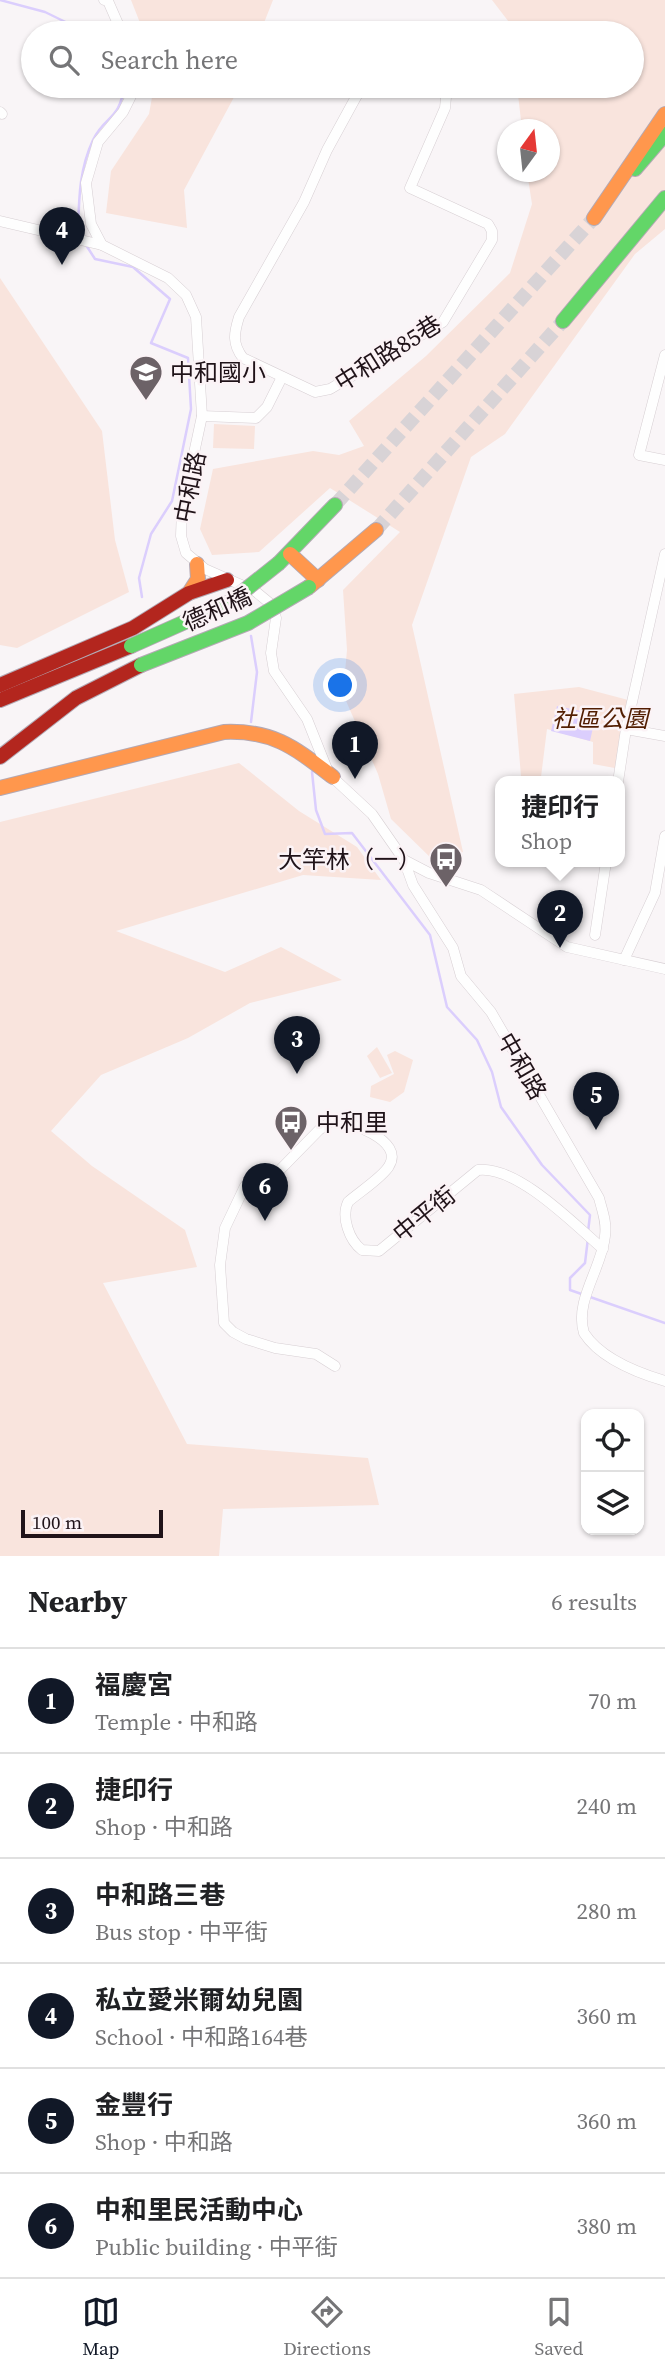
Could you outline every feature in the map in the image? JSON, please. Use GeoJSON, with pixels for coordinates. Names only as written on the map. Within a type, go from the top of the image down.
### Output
{"type":"FeatureCollection","features":[{"type":"Feature","properties":{"kind":"main road"},"geometry":{"type":"LineString","coordinates":[[665,114],[594,218],[665,134]]}},
{"type":"Feature","properties":{"kind":"main road"},"geometry":{"type":"LineString","coordinates":[[563,321],[665,198]]}},
{"type":"Feature","properties":{"kind":"main road"},"geometry":{"type":"LineString","coordinates":[[628,244],[665,211]]}},
{"type":"Feature","properties":{"kind":"main road","name":"德和橋"},"geometry":{"type":"LineString","coordinates":[[0,700],[230,602],[285,559],[335,505]]}},
{"type":"Feature","properties":{"kind":"main road","name":"德和橋"},"geometry":{"type":"LineString","coordinates":[[0,757],[76,698],[141,665],[248,623],[313,584],[376,530]]}},
{"type":"Feature","properties":{"kind":"main road"},"geometry":{"type":"LineString","coordinates":[[285,559],[313,584]]}},
{"type":"Feature","properties":{"kind":"main road"},"geometry":{"type":"LineString","coordinates":[[190,593],[198,579],[197,564]]}},
{"type":"Feature","properties":{"kind":"main road"},"geometry":{"type":"LineString","coordinates":[[0,685],[133,628],[190,593],[226,580]]}},
{"type":"Feature","properties":{"kind":"main road"},"geometry":{"type":"LineString","coordinates":[[0,788],[224,732],[261,731],[277,736],[333,777]]}},
{"type":"Feature","properties":{"kind":"main road"},"geometry":{"type":"LineString","coordinates":[[305,757],[318,761],[322,758]]}},
{"type":"Feature","properties":{"kind":"street"},"geometry":{"type":"LineString","coordinates":[[104,0],[108,1],[117,21]]}},
{"type":"Feature","properties":{"kind":"street"},"geometry":{"type":"LineString","coordinates":[[97,244],[91,224],[86,183],[90,165],[98,142],[123,112],[130,98]]}},
{"type":"Feature","properties":{"kind":"street","name":"中和路85巷"},"geometry":{"type":"LineString","coordinates":[[356,98],[294,221],[239,317],[235,348],[243,358],[323,393],[443,323],[492,240],[492,231],[488,225],[410,188],[445,108],[446,98]]}},
{"type":"Feature","properties":{"kind":"street","name":"中和路"},"geometry":{"type":"LineString","coordinates":[[0,221],[97,244],[159,272],[187,295],[196,317],[199,341],[202,416],[195,460],[182,509],[183,546],[197,564],[256,592],[272,605],[276,618],[271,653],[274,671],[307,719],[322,758],[333,777],[372,814],[404,860],[413,885],[453,948],[461,976],[491,1012],[595,1190],[605,1217],[603,1249],[586,1300],[582,1324],[586,1338],[639,1373],[665,1381]]}},
{"type":"Feature","properties":{"kind":"street"},"geometry":{"type":"LineString","coordinates":[[665,355],[639,455],[665,460]]}},
{"type":"Feature","properties":{"kind":"street"},"geometry":{"type":"LineString","coordinates":[[202,416],[256,418],[267,407],[282,377]]}},
{"type":"Feature","properties":{"kind":"street"},"geometry":{"type":"LineString","coordinates":[[619,776],[626,729],[665,554]]}},
{"type":"Feature","properties":{"kind":"street"},"geometry":{"type":"LineString","coordinates":[[626,729],[665,736]]}},
{"type":"Feature","properties":{"kind":"street"},"geometry":{"type":"LineString","coordinates":[[624,960],[655,893],[665,836]]}},
{"type":"Feature","properties":{"kind":"street","name":"中和路"},"geometry":{"type":"LineString","coordinates":[[404,860],[429,873],[481,890],[567,947],[665,970]]}},
{"type":"Feature","properties":{"kind":"street"},"geometry":{"type":"LineString","coordinates":[[595,935],[605,867]]}},
{"type":"Feature","properties":{"kind":"street"},"geometry":{"type":"LineString","coordinates":[[413,885],[416,875],[429,873]]}},
{"type":"Feature","properties":{"kind":"street","name":"中平街"},"geometry":{"type":"LineString","coordinates":[[335,1366],[316,1354],[275,1348],[233,1332],[222,1317],[221,1288],[225,1228],[246,1186],[272,1178],[332,1120],[352,1122],[372,1132],[388,1147],[391,1156],[390,1166],[348,1202],[344,1210],[349,1235],[362,1250],[379,1251],[478,1170],[488,1169],[541,1196],[603,1249]]}},
{"type":"Feature","properties":{"kind":"street"},"geometry":{"type":"LineString","coordinates":[[585,1231],[601,1226],[605,1217]]}},
{"type":"Feature","properties":{"kind":"green space"},"geometry":{"type":"Polygon","coordinates":[[[131,0],[273,0],[265,21],[139,21],[131,0]]]}},
{"type":"Feature","properties":{"kind":"green space"},"geometry":{"type":"Polygon","coordinates":[[[492,0],[665,0],[665,229],[635,254],[505,434],[471,457],[412,625],[463,852],[435,862],[391,819],[378,774],[343,694],[347,650],[343,590],[400,532],[330,488],[259,552],[212,555],[200,529],[213,469],[313,451],[339,455],[364,446],[349,421],[426,356],[510,273],[532,204],[529,182],[560,182],[560,119],[521,119],[518,98],[644,98],[644,21],[508,21],[492,0]]]}},
{"type":"Feature","properties":{"kind":"green space"},"geometry":{"type":"Polygon","coordinates":[[[152,98],[234,98],[184,190],[187,228],[106,213],[111,171],[149,114],[152,98]]]}},
{"type":"Feature","properties":{"kind":"green space"},"geometry":{"type":"Polygon","coordinates":[[[0,278],[102,431],[115,540],[129,592],[17,648],[0,645],[0,278]]]}},
{"type":"Feature","properties":{"kind":"green space"},"geometry":{"type":"Polygon","coordinates":[[[214,424],[255,426],[254,449],[213,448],[214,424]]]}},
{"type":"Feature","properties":{"kind":"green space","name":"社區公園"},"geometry":{"type":"Polygon","coordinates":[[[579,687],[632,701],[620,769],[593,764],[593,742],[547,729],[541,776],[521,776],[514,694],[579,687]]]}},
{"type":"Feature","properties":{"kind":"green space"},"geometry":{"type":"Polygon","coordinates":[[[239,763],[299,811],[357,847],[381,880],[303,875],[116,931],[225,972],[281,947],[342,980],[250,1003],[188,1038],[101,1075],[51,1131],[92,1166],[185,1230],[197,1267],[103,1283],[187,1444],[368,1458],[379,1505],[223,1509],[219,1556],[0,1556],[0,822],[239,763]]]}},
{"type":"Feature","properties":{"kind":"green space"},"geometry":{"type":"Polygon","coordinates":[[[377,1047],[392,1073],[380,1078],[367,1056],[377,1047]]]}},
{"type":"Feature","properties":{"kind":"green space"},"geometry":{"type":"Polygon","coordinates":[[[395,1051],[413,1060],[404,1092],[390,1102],[370,1097],[371,1086],[394,1074],[387,1055],[395,1051]]]}},
{"type":"Feature","properties":{"kind":"shaded area"},"geometry":{"type":"Polygon","coordinates":[[[557,706],[596,714],[590,741],[551,731],[557,706]]]}},
{"type":"Feature","properties":{"kind":"waterway"},"geometry":{"type":"LineString","coordinates":[[0,0],[45,12],[63,21]]}},
{"type":"Feature","properties":{"kind":"waterway"},"geometry":{"type":"LineString","coordinates":[[81,236],[78,231],[79,207],[88,151],[98,132],[116,112],[122,98]]}},
{"type":"Feature","properties":{"kind":"waterway"},"geometry":{"type":"LineString","coordinates":[[86,245],[95,259],[133,267],[170,299],[151,343],[188,358],[191,409],[172,501],[151,534],[139,578],[142,597]]}},
{"type":"Feature","properties":{"kind":"waterway"},"geometry":{"type":"LineString","coordinates":[[251,636],[257,672],[251,722]]}},
{"type":"Feature","properties":{"kind":"waterway"},"geometry":{"type":"LineString","coordinates":[[312,772],[316,810],[325,834],[352,833],[430,935],[447,1007],[477,1040],[492,1072],[501,1107],[542,1165],[590,1215],[588,1232]]}},
{"type":"Feature","properties":{"kind":"waterway"},"geometry":{"type":"LineString","coordinates":[[588,1238],[585,1263],[570,1278],[570,1290],[665,1323]]}},
{"type":"Feature","properties":{"kind":"tunnel"},"geometry":{"type":"LineString","coordinates":[[335,505],[594,218]]}},
{"type":"Feature","properties":{"kind":"tunnel"},"geometry":{"type":"LineString","coordinates":[[376,530],[563,321]]}},
{"type":"Feature","properties":{"kind":"traffic: fast"},"geometry":{"type":"LineString","coordinates":[[635,169],[665,134]]}},
{"type":"Feature","properties":{"kind":"traffic: fast"},"geometry":{"type":"LineString","coordinates":[[563,321],[665,198]]}},
{"type":"Feature","properties":{"kind":"traffic: fast"},"geometry":{"type":"LineString","coordinates":[[279,563],[335,505]]}},
{"type":"Feature","properties":{"kind":"traffic: fast"},"geometry":{"type":"LineString","coordinates":[[131,646],[230,602],[279,563]]}},
{"type":"Feature","properties":{"kind":"traffic: fast"},"geometry":{"type":"LineString","coordinates":[[141,665],[248,623],[309,587]]}},
{"type":"Feature","properties":{"kind":"traffic: slow"},"geometry":{"type":"LineString","coordinates":[[594,218],[665,114]]}},
{"type":"Feature","properties":{"kind":"traffic: slow"},"geometry":{"type":"LineString","coordinates":[[309,587],[376,530]]}},
{"type":"Feature","properties":{"kind":"traffic: slow"},"geometry":{"type":"LineString","coordinates":[[290,554],[318,580]]}},
{"type":"Feature","properties":{"kind":"traffic: slow"},"geometry":{"type":"LineString","coordinates":[[189,593],[198,579],[197,564]]}},
{"type":"Feature","properties":{"kind":"traffic: slow"},"geometry":{"type":"LineString","coordinates":[[0,788],[224,732],[257,734],[283,743],[333,777]]}},
{"type":"Feature","properties":{"kind":"traffic: jam"},"geometry":{"type":"LineString","coordinates":[[0,685],[133,628],[189,593],[227,580]]}},
{"type":"Feature","properties":{"kind":"traffic: jam"},"geometry":{"type":"LineString","coordinates":[[0,700],[131,646]]}},
{"type":"Feature","properties":{"kind":"traffic: jam"},"geometry":{"type":"LineString","coordinates":[[0,757],[76,698],[141,665]]}},
{"type":"Feature","properties":{"kind":"place","name":"私立愛米爾幼兒園"},"geometry":{"type":"Point","coordinates":[62,265]}},
{"type":"Feature","properties":{"kind":"place","name":"中和國小"},"geometry":{"type":"Point","coordinates":[146,402]}},
{"type":"Feature","properties":{"kind":"place","name":"福慶宮"},"geometry":{"type":"Point","coordinates":[355,779]}},
{"type":"Feature","properties":{"kind":"place","name":"大竿林（一）"},"geometry":{"type":"Point","coordinates":[446,889]}},
{"type":"Feature","properties":{"kind":"place","name":"捷印行"},"geometry":{"type":"Point","coordinates":[560,948]}},
{"type":"Feature","properties":{"kind":"place","name":"中和路三巷"},"geometry":{"type":"Point","coordinates":[297,1074]}},
{"type":"Feature","properties":{"kind":"place","name":"金豐行"},"geometry":{"type":"Point","coordinates":[596,1130]}},
{"type":"Feature","properties":{"kind":"place","name":"中和里"},"geometry":{"type":"Point","coordinates":[291,1152]}},
{"type":"Feature","properties":{"kind":"place","name":"中和里民活動中心"},"geometry":{"type":"Point","coordinates":[265,1221]}}]}
